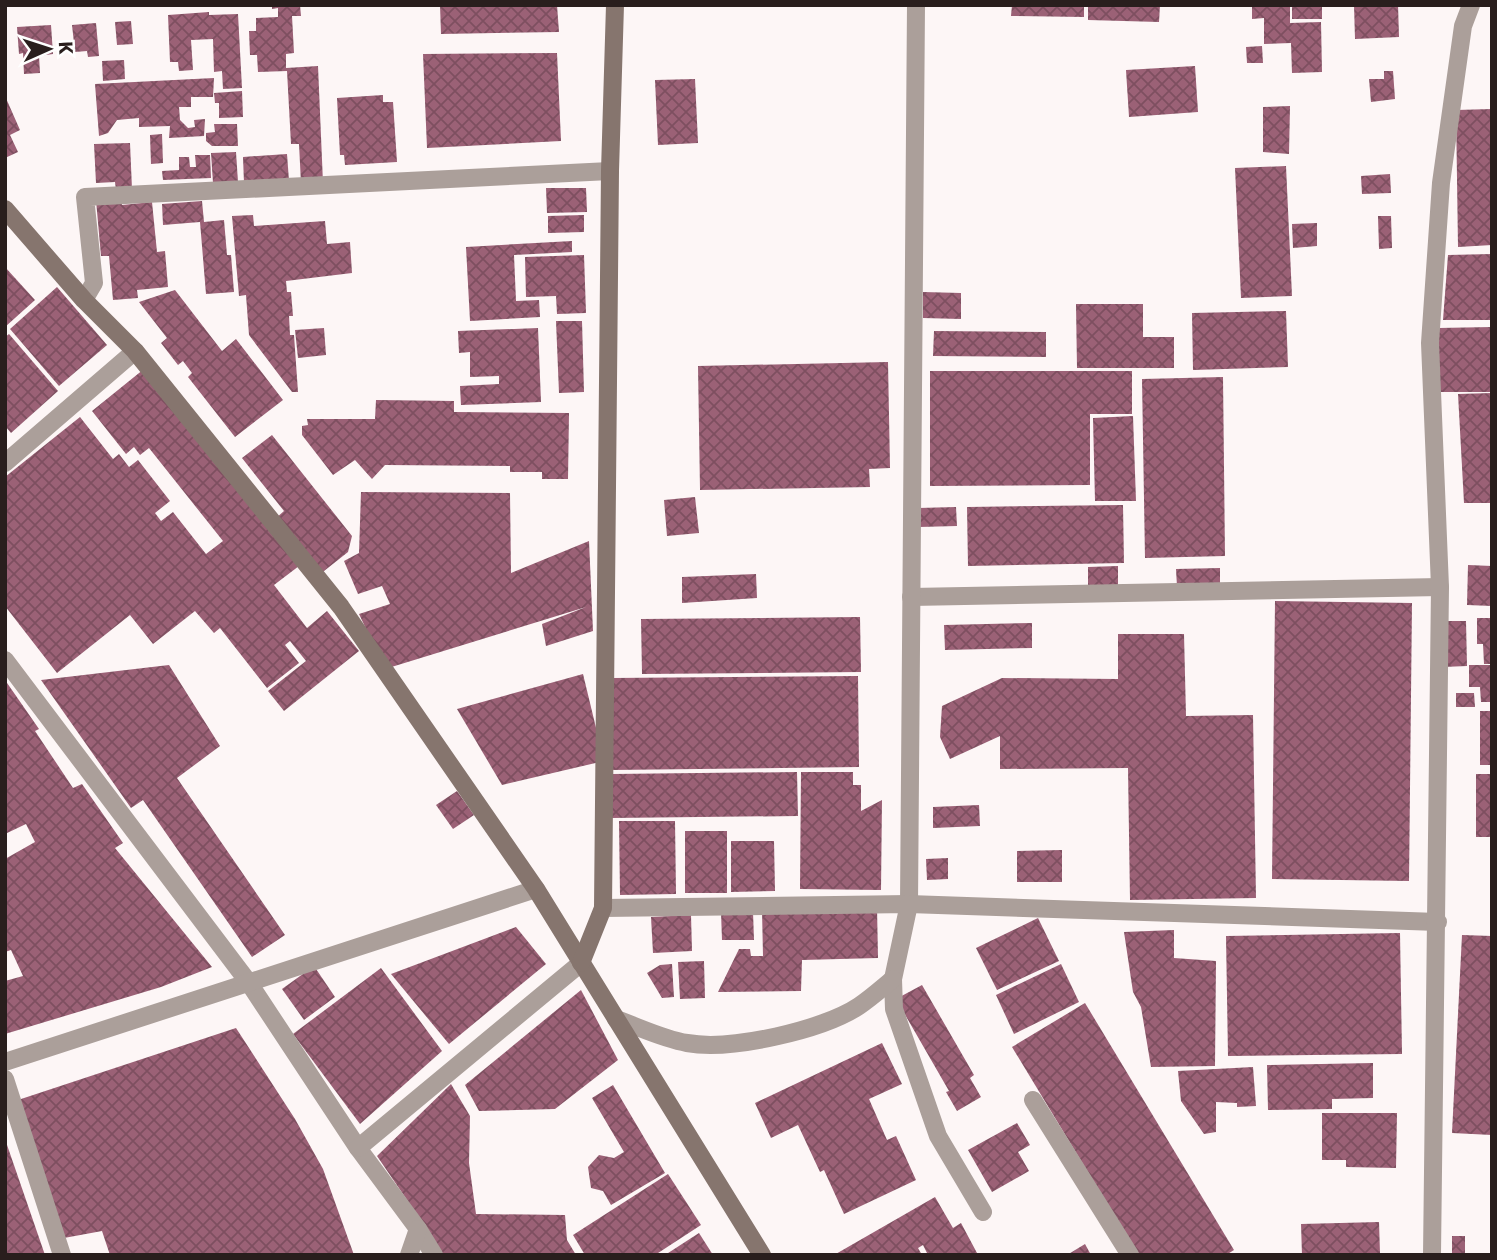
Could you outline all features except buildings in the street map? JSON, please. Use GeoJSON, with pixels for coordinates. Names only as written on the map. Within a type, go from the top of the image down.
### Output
{"type":"FeatureCollection","features":[{"type":"Feature","properties":{"kind":"street"},"geometry":{"type":"LineString","coordinates":[[358,1148],[581,963],[603,908],[610,171],[615,5]]}},
{"type":"Feature","properties":{"kind":"street"},"geometry":{"type":"LineString","coordinates":[[916,5],[909,904],[893,979],[894,1009],[938,1136],[983,1212]]}},
{"type":"Feature","properties":{"kind":"street"},"geometry":{"type":"LineString","coordinates":[[1433,1255],[1440,587],[1430,343],[1441,183],[1464,26],[1471,5]]}},
{"type":"Feature","properties":{"kind":"street"},"geometry":{"type":"LineString","coordinates":[[84,300],[94,284],[85,197],[610,171]]}},
{"type":"Feature","properties":{"kind":"street"},"geometry":{"type":"LineString","coordinates":[[5,209],[84,300],[135,351],[341,607],[536,889],[762,1255]]}},
{"type":"Feature","properties":{"kind":"street"},"geometry":{"type":"LineString","coordinates":[[5,463],[135,351]]}},
{"type":"Feature","properties":{"kind":"street"},"geometry":{"type":"LineString","coordinates":[[911,597],[1440,587]]}},
{"type":"Feature","properties":{"kind":"street"},"geometry":{"type":"LineString","coordinates":[[5,660],[248,983],[358,1148],[434,1255]]}},
{"type":"Feature","properties":{"kind":"street"},"geometry":{"type":"LineString","coordinates":[[5,1062],[536,889]]}},
{"type":"Feature","properties":{"kind":"street"},"geometry":{"type":"LineString","coordinates":[[603,908],[909,904],[1437,922]]}},
{"type":"Feature","properties":{"kind":"street"},"geometry":{"type":"LineString","coordinates":[[615,1019],[687,1043],[717,1045],[754,1041],[813,1027],[847,1012],[858,1007],[893,979]]}},
{"type":"Feature","properties":{"kind":"street"},"geometry":{"type":"LineString","coordinates":[[5,1080],[62,1255]]}},
{"type":"Feature","properties":{"kind":"street"},"geometry":{"type":"LineString","coordinates":[[1033,1100],[1130,1255]]}},
{"type":"Feature","properties":{"kind":"street"},"geometry":{"type":"LineString","coordinates":[[409,1255],[418,1229]]}}]}
